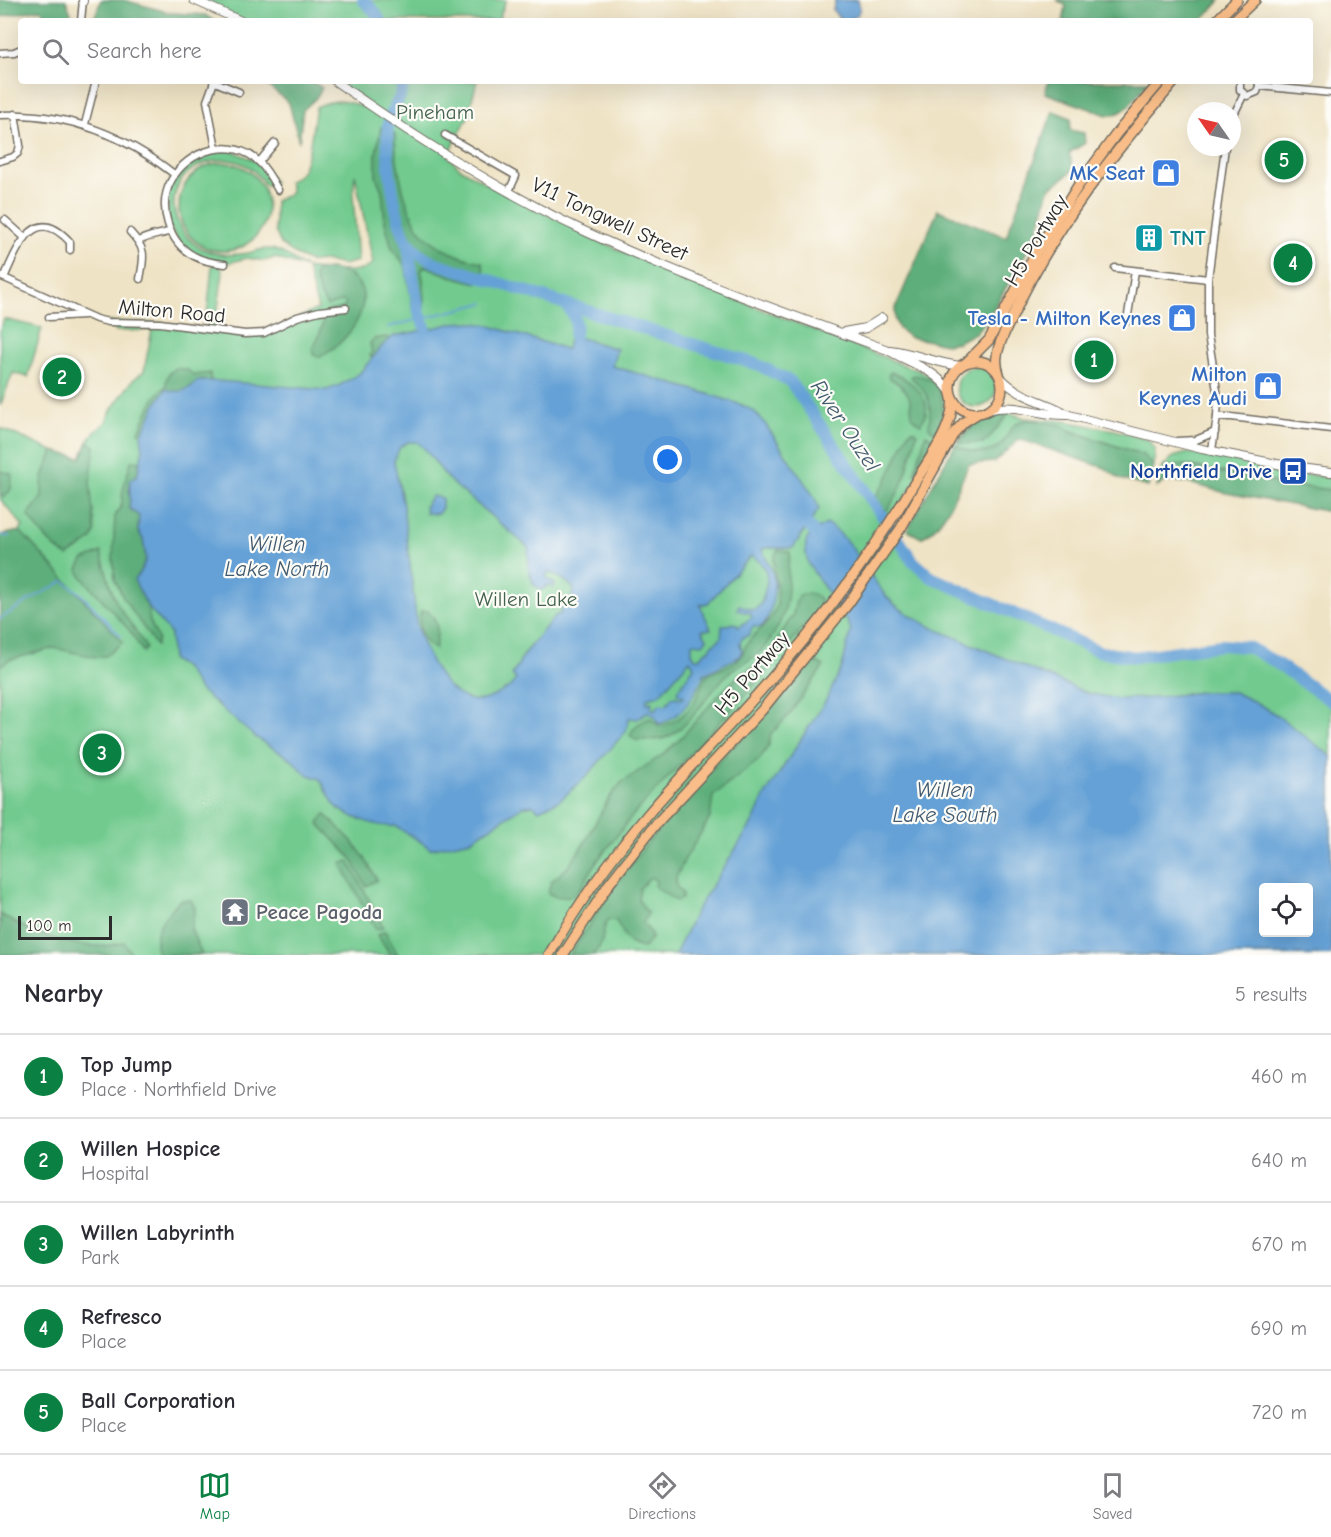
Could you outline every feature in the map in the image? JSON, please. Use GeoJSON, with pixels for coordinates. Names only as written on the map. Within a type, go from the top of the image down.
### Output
{"type":"FeatureCollection","features":[{"type":"Feature","properties":{"kind":"main road"},"geometry":{"type":"LineString","coordinates":[[1219,18],[1237,0]]}},
{"type":"Feature","properties":{"kind":"main road"},"geometry":{"type":"LineString","coordinates":[[1237,18],[1255,0]]}},
{"type":"Feature","properties":{"kind":"main road","name":"H5 Portway"},"geometry":{"type":"LineString","coordinates":[[964,364],[989,340],[1031,261],[1078,186],[1117,133],[1158,84]]}},
{"type":"Feature","properties":{"kind":"main road","name":"H5 Portway"},"geometry":{"type":"LineString","coordinates":[[999,375],[997,356],[1002,339],[1022,296],[1050,248],[1117,151],[1173,84]]}},
{"type":"Feature","properties":{"kind":"main road"},"geometry":{"type":"LineString","coordinates":[[985,362],[999,375],[1002,383],[1000,395],[997,401],[984,411],[963,410],[951,394],[952,377],[964,364],[985,362]]}},
{"type":"Feature","properties":{"kind":"main road","name":"H5 Portway"},"geometry":{"type":"LineString","coordinates":[[563,955],[609,884],[655,825],[762,710],[824,636],[875,567],[911,511],[950,431],[951,394]]}},
{"type":"Feature","properties":{"kind":"main road","name":"H5 Portway"},"geometry":{"type":"LineString","coordinates":[[950,431],[984,411]]}},
{"type":"Feature","properties":{"kind":"main road","name":"H5 Portway"},"geometry":{"type":"LineString","coordinates":[[549,955],[600,876],[647,816],[753,701],[813,629],[860,567],[942,445]]}},
{"type":"Feature","properties":{"kind":"street"},"geometry":{"type":"LineString","coordinates":[[81,18],[83,0]]}},
{"type":"Feature","properties":{"kind":"street"},"geometry":{"type":"LineString","coordinates":[[194,0],[234,18]]}},
{"type":"Feature","properties":{"kind":"street"},"geometry":{"type":"LineString","coordinates":[[0,53],[18,50]]}},
{"type":"Feature","properties":{"kind":"street"},"geometry":{"type":"LineString","coordinates":[[85,124],[95,84]]}},
{"type":"Feature","properties":{"kind":"street"},"geometry":{"type":"LineString","coordinates":[[212,84],[207,101],[216,148]]}},
{"type":"Feature","properties":{"kind":"street"},"geometry":{"type":"LineString","coordinates":[[220,84],[239,92]]}},
{"type":"Feature","properties":{"kind":"street","name":"V11 Tongwell Street"},"geometry":{"type":"LineString","coordinates":[[339,84],[462,165],[577,227],[722,289],[888,350],[932,372],[939,377],[951,394]]}},
{"type":"Feature","properties":{"kind":"street"},"geometry":{"type":"LineString","coordinates":[[1240,84],[1244,94]]}},
{"type":"Feature","properties":{"kind":"street"},"geometry":{"type":"LineString","coordinates":[[1244,94],[1254,94],[1259,84],[1331,93]]}},
{"type":"Feature","properties":{"kind":"street"},"geometry":{"type":"LineString","coordinates":[[1240,102],[1244,94]]}},
{"type":"Feature","properties":{"kind":"street"},"geometry":{"type":"LineString","coordinates":[[0,161],[18,153],[20,145],[15,114]]}},
{"type":"Feature","properties":{"kind":"street"},"geometry":{"type":"LineString","coordinates":[[0,115],[44,115],[85,124],[151,155],[174,174]]}},
{"type":"Feature","properties":{"kind":"street"},"geometry":{"type":"LineString","coordinates":[[445,135],[516,176],[509,191]]}},
{"type":"Feature","properties":{"kind":"street"},"geometry":{"type":"LineString","coordinates":[[259,162],[275,143]]}},
{"type":"Feature","properties":{"kind":"street"},"geometry":{"type":"LineString","coordinates":[[225,264],[197,258],[190,254],[171,231],[167,222],[165,204],[169,183],[174,174],[195,155],[216,148],[237,151],[259,162],[278,190]]}},
{"type":"Feature","properties":{"kind":"street"},"geometry":{"type":"LineString","coordinates":[[1212,450],[1218,397],[1208,326],[1208,279],[1224,156]]}},
{"type":"Feature","properties":{"kind":"street"},"geometry":{"type":"LineString","coordinates":[[5,220],[25,238]]}},
{"type":"Feature","properties":{"kind":"street"},"geometry":{"type":"LineString","coordinates":[[2,277],[25,238],[37,227],[45,224],[58,229],[70,242],[70,250]]}},
{"type":"Feature","properties":{"kind":"street"},"geometry":{"type":"LineString","coordinates":[[139,241],[148,236],[159,236],[171,231]]}},
{"type":"Feature","properties":{"kind":"street"},"geometry":{"type":"LineString","coordinates":[[130,232],[139,241],[144,252],[140,279]]}},
{"type":"Feature","properties":{"kind":"street"},"geometry":{"type":"LineString","coordinates":[[1115,268],[1208,279]]}},
{"type":"Feature","properties":{"kind":"street"},"geometry":{"type":"LineString","coordinates":[[1127,321],[1135,271]]}},
{"type":"Feature","properties":{"kind":"street","name":"Milton Road"},"geometry":{"type":"LineString","coordinates":[[2,277],[108,322],[160,323],[245,334],[264,333],[297,317],[319,311],[346,308]]}},
{"type":"Feature","properties":{"kind":"street"},"geometry":{"type":"LineString","coordinates":[[49,317],[87,315]]}},
{"type":"Feature","properties":{"kind":"street"},"geometry":{"type":"LineString","coordinates":[[843,332],[866,328],[882,318]]}},
{"type":"Feature","properties":{"kind":"street","name":"V11 Tongwell Street"},"geometry":{"type":"LineString","coordinates":[[888,350],[908,352],[946,364],[964,364]]}},
{"type":"Feature","properties":{"kind":"street"},"geometry":{"type":"LineString","coordinates":[[999,375],[1017,393],[1069,415]]}},
{"type":"Feature","properties":{"kind":"street"},"geometry":{"type":"LineString","coordinates":[[984,411],[1011,406],[1055,415],[1069,415],[1170,441],[1292,467],[1331,472]]}},
{"type":"Feature","properties":{"kind":"street"},"geometry":{"type":"LineString","coordinates":[[1217,417],[1331,429]]}},
{"type":"Feature","properties":{"kind":"street"},"geometry":{"type":"LineString","coordinates":[[1170,441],[1196,440],[1215,432]]}},
{"type":"Feature","properties":{"kind":"green space"},"geometry":{"type":"Polygon","coordinates":[[[0,0],[66,0],[71,14],[71,18],[50,18],[40,9],[0,17],[0,0]]]}},
{"type":"Feature","properties":{"kind":"green space"},"geometry":{"type":"Polygon","coordinates":[[[101,0],[124,0],[171,13],[205,15],[210,18],[95,18],[101,0]]]}},
{"type":"Feature","properties":{"kind":"green space"},"geometry":{"type":"Polygon","coordinates":[[[194,0],[506,0],[499,18],[234,18],[194,0]]]}},
{"type":"Feature","properties":{"kind":"green space"},"geometry":{"type":"Polygon","coordinates":[[[1057,0],[1221,0],[1204,18],[1064,18],[1066,6],[1057,0]]]}},
{"type":"Feature","properties":{"kind":"green space"},"geometry":{"type":"Polygon","coordinates":[[[266,84],[316,84],[322,88],[316,98],[303,110],[299,142],[289,103],[266,84]]]}},
{"type":"Feature","properties":{"kind":"green space","name":"Willen Lake"},"geometry":{"type":"Polygon","coordinates":[[[339,84],[476,84],[471,111],[448,156],[461,169],[619,250],[735,299],[932,376],[941,385],[946,396],[946,429],[888,526],[913,561],[931,577],[1101,652],[1135,657],[1221,645],[1248,647],[1272,660],[1331,701],[1331,955],[0,955],[0,535],[20,531],[23,526],[0,499],[0,428],[53,451],[81,458],[94,433],[105,423],[113,407],[133,380],[144,371],[152,330],[116,331],[108,322],[160,323],[209,330],[264,333],[318,309],[307,268],[358,271],[373,263],[355,174],[353,195],[358,261],[343,265],[327,261],[310,262],[281,244],[275,231],[275,201],[291,193],[289,182],[302,172],[309,150],[316,107],[333,101],[350,102],[362,107],[366,103],[339,84]]]}},
{"type":"Feature","properties":{"kind":"green space"},"geometry":{"type":"Polygon","coordinates":[[[1047,84],[1146,84],[1125,109],[1114,115],[1107,115],[1045,93],[1047,84]]]}},
{"type":"Feature","properties":{"kind":"green space"},"geometry":{"type":"Polygon","coordinates":[[[1053,111],[1071,118],[1070,130],[1084,133],[1085,143],[1069,153],[1073,167],[1071,172],[1049,189],[1037,234],[989,317],[975,333],[958,342],[946,344],[909,337],[899,329],[895,320],[895,309],[938,210],[1006,237],[1053,111]]]}},
{"type":"Feature","properties":{"kind":"green space"},"geometry":{"type":"Polygon","coordinates":[[[381,127],[395,134],[402,187],[417,225],[424,234],[444,249],[482,262],[484,270],[478,283],[450,276],[425,266],[421,271],[424,307],[421,310],[413,309],[405,265],[392,248],[385,223],[382,191],[376,176],[376,154],[381,127]]]}},
{"type":"Feature","properties":{"kind":"green space"},"geometry":{"type":"Polygon","coordinates":[[[228,149],[259,162],[274,182],[266,186],[250,168],[234,161],[205,163],[188,173],[177,188],[174,197],[174,207],[180,226],[199,247],[213,253],[233,255],[272,249],[307,268],[275,258],[264,261],[247,258],[225,264],[197,258],[181,246],[167,222],[169,183],[195,155],[228,149]]]}},
{"type":"Feature","properties":{"kind":"green space"},"geometry":{"type":"Polygon","coordinates":[[[223,163],[240,167],[254,176],[263,190],[267,207],[263,224],[254,238],[240,247],[223,251],[206,247],[192,238],[183,224],[179,207],[183,190],[192,176],[206,167],[223,163]]]}},
{"type":"Feature","properties":{"kind":"green space"},"geometry":{"type":"Polygon","coordinates":[[[212,265],[220,266],[223,273],[215,327],[206,326],[212,265]]]}},
{"type":"Feature","properties":{"kind":"green space"},"geometry":{"type":"Polygon","coordinates":[[[329,269],[348,274],[359,284],[363,296],[361,310],[355,324],[345,338],[318,357],[314,355],[312,349],[327,311],[344,308],[346,303],[343,301],[327,306],[319,293],[314,276],[316,271],[329,269]]]}},
{"type":"Feature","properties":{"kind":"green space"},"geometry":{"type":"Polygon","coordinates":[[[4,319],[42,328],[28,377],[13,373],[0,406],[0,331],[4,319]]]}},
{"type":"Feature","properties":{"kind":"green space"},"geometry":{"type":"Polygon","coordinates":[[[386,337],[390,339],[372,358],[370,343],[374,339],[386,337]]]}},
{"type":"Feature","properties":{"kind":"green space"},"geometry":{"type":"Polygon","coordinates":[[[976,367],[984,368],[990,373],[995,379],[995,395],[990,401],[984,406],[976,407],[968,406],[962,401],[957,395],[956,387],[957,379],[962,373],[968,368],[976,367]]]}},
{"type":"Feature","properties":{"kind":"green space"},"geometry":{"type":"Polygon","coordinates":[[[176,368],[187,370],[194,375],[210,373],[211,381],[197,381],[189,390],[175,393],[156,404],[142,434],[139,432],[150,407],[166,386],[169,374],[176,368]]]}},
{"type":"Feature","properties":{"kind":"green space"},"geometry":{"type":"Polygon","coordinates":[[[891,372],[906,380],[920,392],[926,408],[925,416],[920,424],[912,417],[908,394],[890,378],[888,375],[891,372]]]}},
{"type":"Feature","properties":{"kind":"green space"},"geometry":{"type":"Polygon","coordinates":[[[913,375],[930,379],[940,392],[942,413],[936,433],[929,428],[928,399],[911,377],[913,375]]]}},
{"type":"Feature","properties":{"kind":"green space"},"geometry":{"type":"Polygon","coordinates":[[[1003,411],[1025,418],[1063,421],[1115,430],[1148,440],[1155,449],[1154,466],[1143,455],[1071,431],[1060,425],[1016,424],[1001,444],[985,453],[973,452],[955,445],[975,423],[1003,411]],[[1006,416],[972,442],[982,443],[988,439],[1006,416]]]}},
{"type":"Feature","properties":{"kind":"green space"},"geometry":{"type":"Polygon","coordinates":[[[997,414],[1007,416],[988,439],[982,443],[959,443],[980,421],[997,414]]]}},
{"type":"Feature","properties":{"kind":"green space"},"geometry":{"type":"Polygon","coordinates":[[[1031,420],[1060,425],[1071,431],[1143,455],[1154,466],[1148,487],[1120,479],[1105,468],[1019,439],[995,462],[969,464],[950,505],[930,532],[921,538],[907,530],[955,445],[974,452],[986,452],[998,447],[1017,423],[1031,420]]]}},
{"type":"Feature","properties":{"kind":"green space"},"geometry":{"type":"Polygon","coordinates":[[[913,430],[917,433],[906,474],[886,512],[875,497],[886,481],[909,432],[913,430]]]}},
{"type":"Feature","properties":{"kind":"green space"},"geometry":{"type":"Polygon","coordinates":[[[926,434],[934,439],[914,474],[926,434]]]}},
{"type":"Feature","properties":{"kind":"green space"},"geometry":{"type":"Polygon","coordinates":[[[88,442],[95,446],[90,483],[95,532],[91,540],[68,556],[41,533],[28,515],[42,497],[43,477],[53,451],[81,458],[88,442]]]}},
{"type":"Feature","properties":{"kind":"green space"},"geometry":{"type":"Polygon","coordinates":[[[1187,453],[1213,455],[1289,472],[1331,478],[1331,490],[1289,485],[1192,466],[1162,468],[1173,457],[1187,453]]]}},
{"type":"Feature","properties":{"kind":"green space"},"geometry":{"type":"Polygon","coordinates":[[[131,461],[140,462],[137,476],[129,489],[131,500],[129,508],[139,516],[138,531],[143,539],[146,559],[135,580],[148,607],[150,621],[158,639],[156,646],[124,599],[115,580],[113,559],[115,515],[121,507],[131,461]]]}},
{"type":"Feature","properties":{"kind":"green space"},"geometry":{"type":"Polygon","coordinates":[[[1182,465],[1289,485],[1331,490],[1331,512],[1226,493],[1185,482],[1166,481],[1157,487],[1162,468],[1182,465]]]}},
{"type":"Feature","properties":{"kind":"green space"},"geometry":{"type":"Polygon","coordinates":[[[0,471],[12,474],[11,489],[4,498],[0,493],[0,471]]]}},
{"type":"Feature","properties":{"kind":"green space"},"geometry":{"type":"Polygon","coordinates":[[[20,531],[123,642],[106,656],[95,657],[54,648],[9,660],[0,666],[0,535],[20,531]]]}},
{"type":"Feature","properties":{"kind":"green space"},"geometry":{"type":"Polygon","coordinates":[[[778,550],[790,552],[788,595],[784,614],[768,642],[755,656],[723,679],[680,729],[663,739],[636,740],[630,735],[636,726],[644,721],[650,718],[660,726],[673,722],[688,710],[706,677],[738,660],[751,639],[770,619],[777,601],[774,561],[778,550]]]}},
{"type":"Feature","properties":{"kind":"green space"},"geometry":{"type":"Polygon","coordinates":[[[101,552],[114,597],[146,648],[143,652],[130,631],[81,576],[78,569],[83,560],[101,552]]]}},
{"type":"Feature","properties":{"kind":"green space"},"geometry":{"type":"Polygon","coordinates":[[[808,593],[817,596],[821,601],[822,604],[816,613],[748,692],[633,815],[598,860],[582,886],[572,896],[556,897],[548,893],[551,882],[568,867],[585,842],[609,798],[621,783],[662,755],[679,740],[739,675],[764,660],[793,615],[796,601],[800,595],[808,593]]]}},
{"type":"Feature","properties":{"kind":"green space"},"geometry":{"type":"Polygon","coordinates":[[[421,611],[428,611],[436,624],[435,649],[426,642],[421,633],[421,611]]]}},
{"type":"Feature","properties":{"kind":"green space"},"geometry":{"type":"Polygon","coordinates":[[[812,659],[824,666],[789,715],[771,734],[769,745],[759,760],[713,796],[710,818],[676,878],[676,886],[682,893],[682,899],[676,901],[655,887],[656,881],[653,878],[649,878],[640,888],[638,899],[648,914],[643,923],[652,937],[644,948],[631,944],[615,920],[608,920],[600,946],[593,955],[570,955],[613,888],[642,850],[683,801],[812,659]]]}},
{"type":"Feature","properties":{"kind":"green space"},"geometry":{"type":"Polygon","coordinates":[[[325,814],[351,840],[377,880],[366,886],[351,858],[318,823],[325,814]]]}},
{"type":"Feature","properties":{"kind":"green space"},"geometry":{"type":"Polygon","coordinates":[[[349,861],[383,927],[376,930],[341,864],[349,861]]]}},
{"type":"Feature","properties":{"kind":"green space"},"geometry":{"type":"Polygon","coordinates":[[[180,900],[191,900],[195,908],[191,929],[202,955],[158,955],[157,931],[180,900]]]}},
{"type":"Feature","properties":{"kind":"green space"},"geometry":{"type":"Polygon","coordinates":[[[0,914],[27,929],[77,944],[94,946],[124,942],[132,955],[0,955],[0,914]]]}},
{"type":"Feature","properties":{"kind":"green space"},"geometry":{"type":"Polygon","coordinates":[[[385,931],[398,955],[391,955],[377,935],[385,931]]]}},
{"type":"Feature","properties":{"kind":"water"},"geometry":{"type":"Polygon","coordinates":[[[835,0],[858,0],[860,8],[857,16],[852,18],[840,18],[833,10],[835,0]]]}},
{"type":"Feature","properties":{"kind":"water","name":"Willen Lake North"},"geometry":{"type":"Polygon","coordinates":[[[454,323],[487,325],[566,349],[571,335],[617,349],[612,366],[705,393],[754,411],[815,498],[819,509],[793,548],[762,549],[771,568],[774,584],[773,600],[768,616],[761,627],[753,627],[749,635],[742,638],[740,643],[742,651],[739,657],[704,674],[688,704],[682,710],[660,724],[655,716],[647,712],[638,719],[629,718],[626,731],[586,777],[560,800],[539,810],[533,805],[522,807],[471,840],[430,849],[396,826],[363,821],[339,809],[320,779],[306,774],[291,759],[255,737],[199,689],[185,668],[172,660],[170,633],[148,607],[134,580],[146,559],[143,539],[138,531],[139,516],[129,508],[130,479],[137,476],[143,449],[141,436],[166,389],[179,391],[187,389],[197,381],[218,381],[327,390],[359,374],[384,344],[394,336],[424,330],[425,327],[429,329],[454,323]],[[408,442],[400,447],[394,461],[403,505],[417,626],[421,638],[434,667],[454,691],[466,698],[479,700],[494,696],[514,682],[516,679],[512,675],[527,650],[555,616],[561,613],[561,607],[571,600],[574,589],[548,572],[546,577],[555,584],[553,588],[548,585],[542,590],[534,585],[529,572],[528,547],[449,480],[424,448],[417,442],[408,442]],[[751,556],[708,603],[700,605],[711,629],[702,630],[707,639],[703,644],[692,643],[692,653],[695,658],[700,658],[721,638],[722,626],[735,623],[739,627],[752,617],[750,613],[737,610],[739,605],[753,610],[761,604],[767,582],[764,567],[751,556]],[[690,660],[659,695],[647,698],[647,703],[652,702],[651,708],[654,710],[660,704],[666,705],[672,697],[684,698],[677,694],[694,667],[690,660]]]}},
{"type":"Feature","properties":{"kind":"water"},"geometry":{"type":"Polygon","coordinates":[[[432,496],[442,498],[442,508],[438,514],[426,513],[425,506],[432,496]]]}},
{"type":"Feature","properties":{"kind":"water","name":"Willen Lake South"},"geometry":{"type":"Polygon","coordinates":[[[827,524],[835,529],[851,546],[879,588],[891,601],[933,628],[1087,693],[1117,699],[1201,692],[1234,692],[1277,715],[1331,756],[1331,955],[675,955],[697,909],[753,822],[764,797],[825,702],[842,667],[851,630],[809,565],[806,545],[809,536],[827,524]]]}},
{"type":"Feature","properties":{"kind":"waterway","name":"River Ouzel"},"geometry":{"type":"LineString","coordinates":[[363,0],[378,18]]}},
{"type":"Feature","properties":{"kind":"waterway","name":"River Ouzel"},"geometry":{"type":"LineString","coordinates":[[402,84],[402,91],[389,120],[389,164],[395,203],[404,234],[409,243],[423,256],[439,264],[756,364],[790,381],[913,561],[931,577],[1101,652],[1135,657],[1221,645],[1248,647],[1272,660],[1331,701]]}},
{"type":"Feature","properties":{"kind":"waterway"},"geometry":{"type":"LineString","coordinates":[[407,241],[419,312],[425,327]]}},
{"type":"Feature","properties":{"kind":"waterway"},"geometry":{"type":"LineString","coordinates":[[388,327],[484,303]]}},
{"type":"Feature","properties":{"kind":"waterway"},"geometry":{"type":"LineString","coordinates":[[566,305],[575,319],[574,336]]}},
{"type":"Feature","properties":{"kind":"waterway"},"geometry":{"type":"LineString","coordinates":[[808,525],[813,531]]}},
{"type":"Feature","properties":{"kind":"waterway"},"geometry":{"type":"LineString","coordinates":[[0,535],[9,536]]}},
{"type":"Feature","properties":{"kind":"waterway"},"geometry":{"type":"LineString","coordinates":[[0,619],[64,581],[82,595],[121,636]]}},
{"type":"Feature","properties":{"kind":"place","name":"Ball Corporation"},"geometry":{"type":"Point","coordinates":[1284,160]}},
{"type":"Feature","properties":{"kind":"place","name":"MK Seat"},"geometry":{"type":"Point","coordinates":[1166,173]}},
{"type":"Feature","properties":{"kind":"place","name":"TNT"},"geometry":{"type":"Point","coordinates":[1149,238]}},
{"type":"Feature","properties":{"kind":"place","name":"Refresco"},"geometry":{"type":"Point","coordinates":[1293,263]}},
{"type":"Feature","properties":{"kind":"place","name":"Tesla - Milton Keynes"},"geometry":{"type":"Point","coordinates":[1182,318]}},
{"type":"Feature","properties":{"kind":"place","name":"Top Jump"},"geometry":{"type":"Point","coordinates":[1094,360]}},
{"type":"Feature","properties":{"kind":"place","name":"Willen Hospice"},"geometry":{"type":"Point","coordinates":[62,377]}},
{"type":"Feature","properties":{"kind":"place","name":"Milton Keynes Audi"},"geometry":{"type":"Point","coordinates":[1268,386]}},
{"type":"Feature","properties":{"kind":"place","name":"Northfield Drive"},"geometry":{"type":"Point","coordinates":[1293,471]}},
{"type":"Feature","properties":{"kind":"place","name":"Willen Labyrinth"},"geometry":{"type":"Point","coordinates":[102,753]}},
{"type":"Feature","properties":{"kind":"place","name":"Peace Pagoda"},"geometry":{"type":"Point","coordinates":[235,912]}},
{"type":"Feature","properties":{"kind":"park label","name":"Pineham"},"geometry":{"type":"Point","coordinates":[435,112]}}]}
